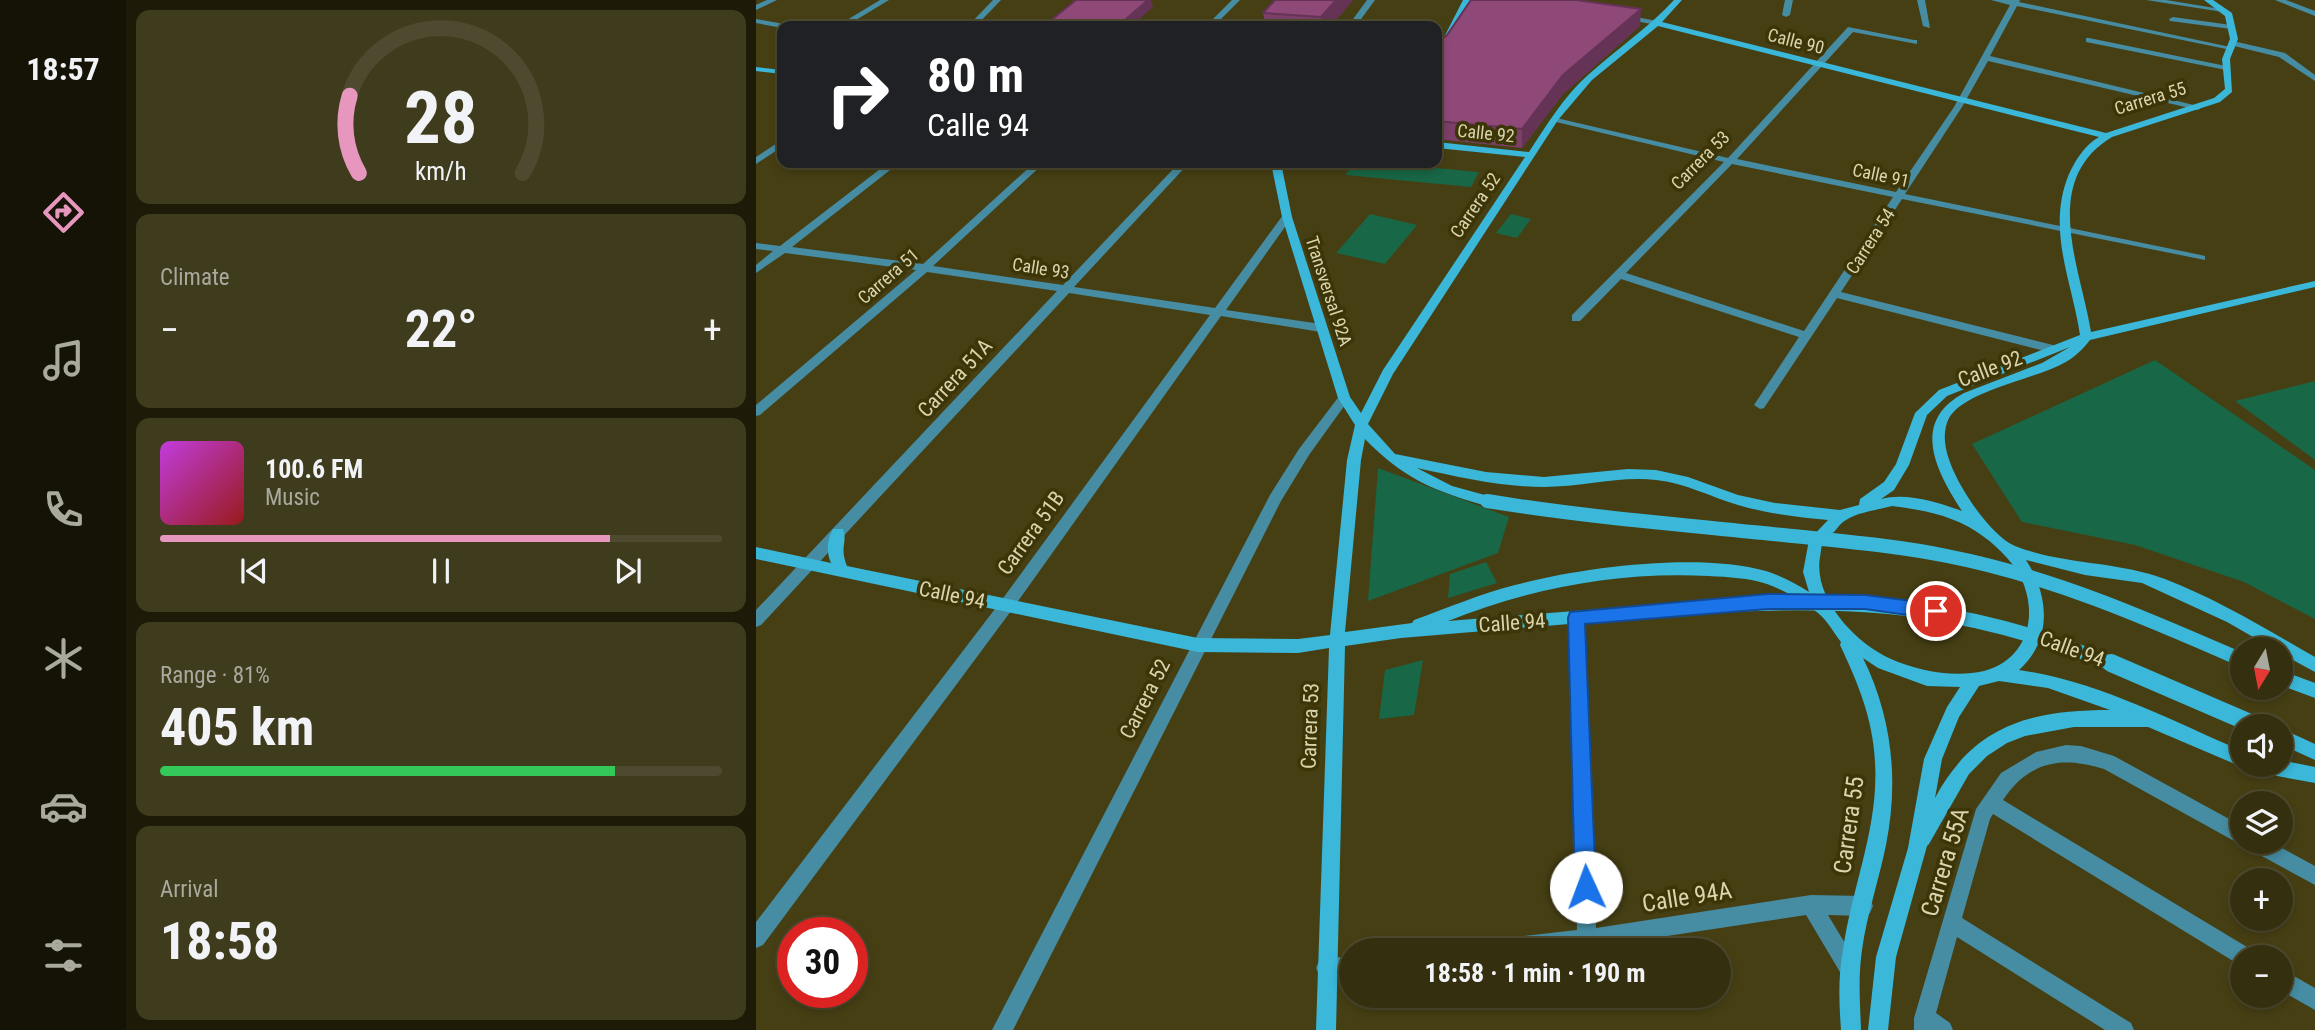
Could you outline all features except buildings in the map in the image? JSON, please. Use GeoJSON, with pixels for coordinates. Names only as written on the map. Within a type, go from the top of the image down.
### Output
{"type":"FeatureCollection","features":[{"type":"Feature","properties":{"kind":"street"},"geometry":{"type":"LineString","coordinates":[[756,8],[773,0]]}},
{"type":"Feature","properties":{"kind":"street"},"geometry":{"type":"LineString","coordinates":[[849,21],[885,0]]}},
{"type":"Feature","properties":{"kind":"street"},"geometry":{"type":"LineString","coordinates":[[977,21],[997,0]]}},
{"type":"Feature","properties":{"kind":"street"},"geometry":{"type":"LineString","coordinates":[[1215,21],[1236,0]]}},
{"type":"Feature","properties":{"kind":"street"},"geometry":{"type":"LineString","coordinates":[[1356,21],[1371,0]]}},
{"type":"Feature","properties":{"kind":"street"},"geometry":{"type":"LineString","coordinates":[[1442,45],[1468,0]]}},
{"type":"Feature","properties":{"kind":"street","name":"Carrera 52"},"geometry":{"type":"LineString","coordinates":[[1361,425],[1387,373],[1555,119],[1589,78],[1657,23],[1678,0]]}},
{"type":"Feature","properties":{"kind":"street"},"geometry":{"type":"LineString","coordinates":[[1786,15],[1789,0]]}},
{"type":"Feature","properties":{"kind":"street"},"geometry":{"type":"LineString","coordinates":[[1921,0],[1927,26]]}},
{"type":"Feature","properties":{"kind":"street"},"geometry":{"type":"LineString","coordinates":[[1995,0],[2112,21],[2151,32],[2283,55],[2315,79]]}},
{"type":"Feature","properties":{"kind":"street"},"geometry":{"type":"LineString","coordinates":[[2150,0],[2222,10]]}},
{"type":"Feature","properties":{"kind":"street","name":"Carrera 55"},"geometry":{"type":"LineString","coordinates":[[2086,337],[2064,231],[2071,183],[2077,165],[2091,147],[2107,136],[2217,100],[2229,90],[2226,68],[2232,45],[2229,15],[2208,0]]}},
{"type":"Feature","properties":{"kind":"street"},"geometry":{"type":"LineString","coordinates":[[2279,0],[2315,14]]}},
{"type":"Feature","properties":{"kind":"street","name":"Carrera 54"},"geometry":{"type":"LineString","coordinates":[[1760,405],[1899,197],[1987,58],[2016,2]]}},
{"type":"Feature","properties":{"kind":"street","name":"Calle 90"},"geometry":{"type":"LineString","coordinates":[[1609,14],[1657,23],[2107,136]]}},
{"type":"Feature","properties":{"kind":"street"},"geometry":{"type":"LineString","coordinates":[[2173,19],[2231,27]]}},
{"type":"Feature","properties":{"kind":"street"},"geometry":{"type":"LineString","coordinates":[[756,24],[777,25]]}},
{"type":"Feature","properties":{"kind":"street","name":"Carrera 53"},"geometry":{"type":"LineString","coordinates":[[1576,318],[1731,161],[1851,29],[1914,42]]}},
{"type":"Feature","properties":{"kind":"street","name":"Carrera 55"},"geometry":{"type":"LineString","coordinates":[[2089,40],[2226,68]]}},
{"type":"Feature","properties":{"kind":"street"},"geometry":{"type":"LineString","coordinates":[[1987,58],[2198,107]]}},
{"type":"Feature","properties":{"kind":"street"},"geometry":{"type":"LineString","coordinates":[[756,71],[777,73]]}},
{"type":"Feature","properties":{"kind":"street","name":"Calle 91"},"geometry":{"type":"LineString","coordinates":[[1555,119],[1731,161],[2201,258]]}},
{"type":"Feature","properties":{"kind":"street"},"geometry":{"type":"LineString","coordinates":[[756,161],[777,146]]}},
{"type":"Feature","properties":{"kind":"street","name":"Calle 92"},"geometry":{"type":"LineString","coordinates":[[1442,146],[1532,155]]}},
{"type":"Feature","properties":{"kind":"street"},"geometry":{"type":"LineString","coordinates":[[756,270],[888,168]]}},
{"type":"Feature","properties":{"kind":"street","name":"Carrera 51"},"geometry":{"type":"LineString","coordinates":[[756,412],[925,268],[1034,168]]}},
{"type":"Feature","properties":{"kind":"street","name":"Carrera 51A"},"geometry":{"type":"LineString","coordinates":[[756,620],[1179,168]]}},
{"type":"Feature","properties":{"kind":"street","name":"Transversal 92A"},"geometry":{"type":"LineString","coordinates":[[1277,168],[1287,217],[1321,328],[1344,398],[1361,425]]}},
{"type":"Feature","properties":{"kind":"street","name":"Carrera 51B"},"geometry":{"type":"LineString","coordinates":[[756,939],[1006,606],[1287,217]]}},
{"type":"Feature","properties":{"kind":"street","name":"Calle 93"},"geometry":{"type":"LineString","coordinates":[[756,246],[925,268],[1321,328]]}},
{"type":"Feature","properties":{"kind":"street"},"geometry":{"type":"LineString","coordinates":[[1617,274],[1805,335]]}},
{"type":"Feature","properties":{"kind":"street","name":"Calle 92"},"geometry":{"type":"LineString","coordinates":[[1864,504],[1889,486],[1902,466],[1921,413],[1943,393],[2086,337],[2315,284]]}},
{"type":"Feature","properties":{"kind":"street","name":"Calle 92"},"geometry":{"type":"LineString","coordinates":[[1835,294],[2053,349]]}},
{"type":"Feature","properties":{"kind":"street","name":"Calle 92"},"geometry":{"type":"LineString","coordinates":[[1981,528],[1964,504],[1940,452],[1936,439],[1939,421],[1956,403],[2059,361],[2073,352],[2086,337]]}},
{"type":"Feature","properties":{"kind":"street","name":"Carrera 52"},"geometry":{"type":"LineString","coordinates":[[1002,1030],[1275,499],[1304,452],[1344,398]]}},
{"type":"Feature","properties":{"kind":"street"},"geometry":{"type":"LineString","coordinates":[[1361,425],[1377,446],[1420,477],[1448,490],[1487,502],[1544,511],[1878,545],[1965,559],[2044,580],[2135,614],[2230,655]]}},
{"type":"Feature","properties":{"kind":"street","name":"Carrera 53"},"geometry":{"type":"LineString","coordinates":[[1326,1030],[1337,640],[1354,460],[1361,425]]}},
{"type":"Feature","properties":{"kind":"street"},"geometry":{"type":"LineString","coordinates":[[1391,458],[1507,480],[1546,482],[1635,473],[1657,475],[1682,479],[1757,505],[1838,515]]}},
{"type":"Feature","properties":{"kind":"street"},"geometry":{"type":"LineString","coordinates":[[1401,631],[1530,587],[1587,578],[1682,570],[1756,575],[1796,591],[1821,608],[1842,635],[1868,656],[1901,672],[1936,681],[1974,680],[1999,674],[2024,657],[2037,633],[2038,605],[2028,576],[2008,550],[1981,528],[1952,513],[1922,503],[1892,500],[1864,504],[1838,515],[1820,532],[1811,554],[1811,580],[1821,608]]}},
{"type":"Feature","properties":{"kind":"street"},"geometry":{"type":"LineString","coordinates":[[838,533],[834,554],[842,572]]}},
{"type":"Feature","properties":{"kind":"street"},"geometry":{"type":"LineString","coordinates":[[2008,550],[2094,570],[2143,578],[2166,586],[2232,617],[2315,665]]}},
{"type":"Feature","properties":{"kind":"street","name":"Calle 94"},"geometry":{"type":"LineString","coordinates":[[756,553],[1198,645],[1298,646],[1401,631],[1768,601],[1865,602],[1973,618],[2036,636],[2120,667],[2230,714]]}},
{"type":"Feature","properties":{"kind":"street"},"geometry":{"type":"LineString","coordinates":[[1576,618],[1587,938]]}},
{"type":"Feature","properties":{"kind":"street","name":"Carrera 55"},"geometry":{"type":"LineString","coordinates":[[1842,635],[1866,676],[1875,702],[1883,743],[1883,804],[1850,970],[1851,1030]]}},
{"type":"Feature","properties":{"kind":"street"},"geometry":{"type":"LineString","coordinates":[[1999,674],[2048,681],[2105,708],[2148,719],[2230,754]]}},
{"type":"Feature","properties":{"kind":"street"},"geometry":{"type":"LineString","coordinates":[[1878,1030],[1886,957],[1917,848],[1933,759],[1952,712],[1974,680]]}},
{"type":"Feature","properties":{"kind":"street"},"geometry":{"type":"LineString","coordinates":[[2293,682],[2315,691]]}},
{"type":"Feature","properties":{"kind":"street"},"geometry":{"type":"LineString","coordinates":[[1917,848],[1964,768],[1990,746],[2022,729],[2105,708]]}},
{"type":"Feature","properties":{"kind":"street"},"geometry":{"type":"LineString","coordinates":[[2293,742],[2315,752]]}},
{"type":"Feature","properties":{"kind":"street","name":"Carrera 55A"},"geometry":{"type":"LineString","coordinates":[[1924,1024],[1982,815],[2007,779],[2042,758],[2066,753],[2081,754],[2108,762],[2230,829]]}},
{"type":"Feature","properties":{"kind":"street"},"geometry":{"type":"LineString","coordinates":[[2293,771],[2315,775]]}},
{"type":"Feature","properties":{"kind":"street"},"geometry":{"type":"LineString","coordinates":[[1990,803],[2230,948]]}},
{"type":"Feature","properties":{"kind":"street"},"geometry":{"type":"LineString","coordinates":[[2275,854],[2315,876]]}},
{"type":"Feature","properties":{"kind":"street"},"geometry":{"type":"LineString","coordinates":[[1811,905],[1850,970]]}},
{"type":"Feature","properties":{"kind":"street","name":"Calle 94A"},"geometry":{"type":"LineString","coordinates":[[1594,938],[1811,905],[1863,906]]}},
{"type":"Feature","properties":{"kind":"street"},"geometry":{"type":"LineString","coordinates":[[1951,922],[2124,1030]]}},
{"type":"Feature","properties":{"kind":"street"},"geometry":{"type":"LineString","coordinates":[[1326,968],[1339,966]]}},
{"type":"Feature","properties":{"kind":"street"},"geometry":{"type":"LineString","coordinates":[[2293,986],[2315,1000]]}},
{"type":"Feature","properties":{"kind":"street"},"geometry":{"type":"LineString","coordinates":[[1924,1024],[1943,1030]]}},
{"type":"Feature","properties":{"kind":"green space"},"geometry":{"type":"Polygon","coordinates":[[[1350,168],[1436,168],[1479,172],[1471,187],[1346,175],[1350,168]]]}},
{"type":"Feature","properties":{"kind":"green space"},"geometry":{"type":"Polygon","coordinates":[[[1370,214],[1417,225],[1385,264],[1336,253],[1370,214]]]}},
{"type":"Feature","properties":{"kind":"green space"},"geometry":{"type":"Polygon","coordinates":[[[1511,214],[1531,219],[1517,238],[1496,233],[1511,214]]]}},
{"type":"Feature","properties":{"kind":"green space"},"geometry":{"type":"Polygon","coordinates":[[[2155,360],[2315,470],[2315,619],[2244,582],[2135,545],[2022,522],[1972,444],[2155,360]]]}},
{"type":"Feature","properties":{"kind":"green space"},"geometry":{"type":"Polygon","coordinates":[[[2315,381],[2315,460],[2235,401],[2315,381]]]}},
{"type":"Feature","properties":{"kind":"green space"},"geometry":{"type":"Polygon","coordinates":[[[1378,468],[1509,517],[1498,553],[1368,601],[1378,468]]]}},
{"type":"Feature","properties":{"kind":"green space"},"geometry":{"type":"Polygon","coordinates":[[[1486,562],[1497,583],[1448,598],[1450,574],[1486,562]]]}},
{"type":"Feature","properties":{"kind":"green space"},"geometry":{"type":"Polygon","coordinates":[[[1423,660],[1414,715],[1379,719],[1385,670],[1423,660]]]}},
{"type":"Feature","properties":{"kind":"route"},"geometry":{"type":"LineString","coordinates":[[1586,887],[1576,618],[1768,601],[1865,602],[1936,611]]}}]}
